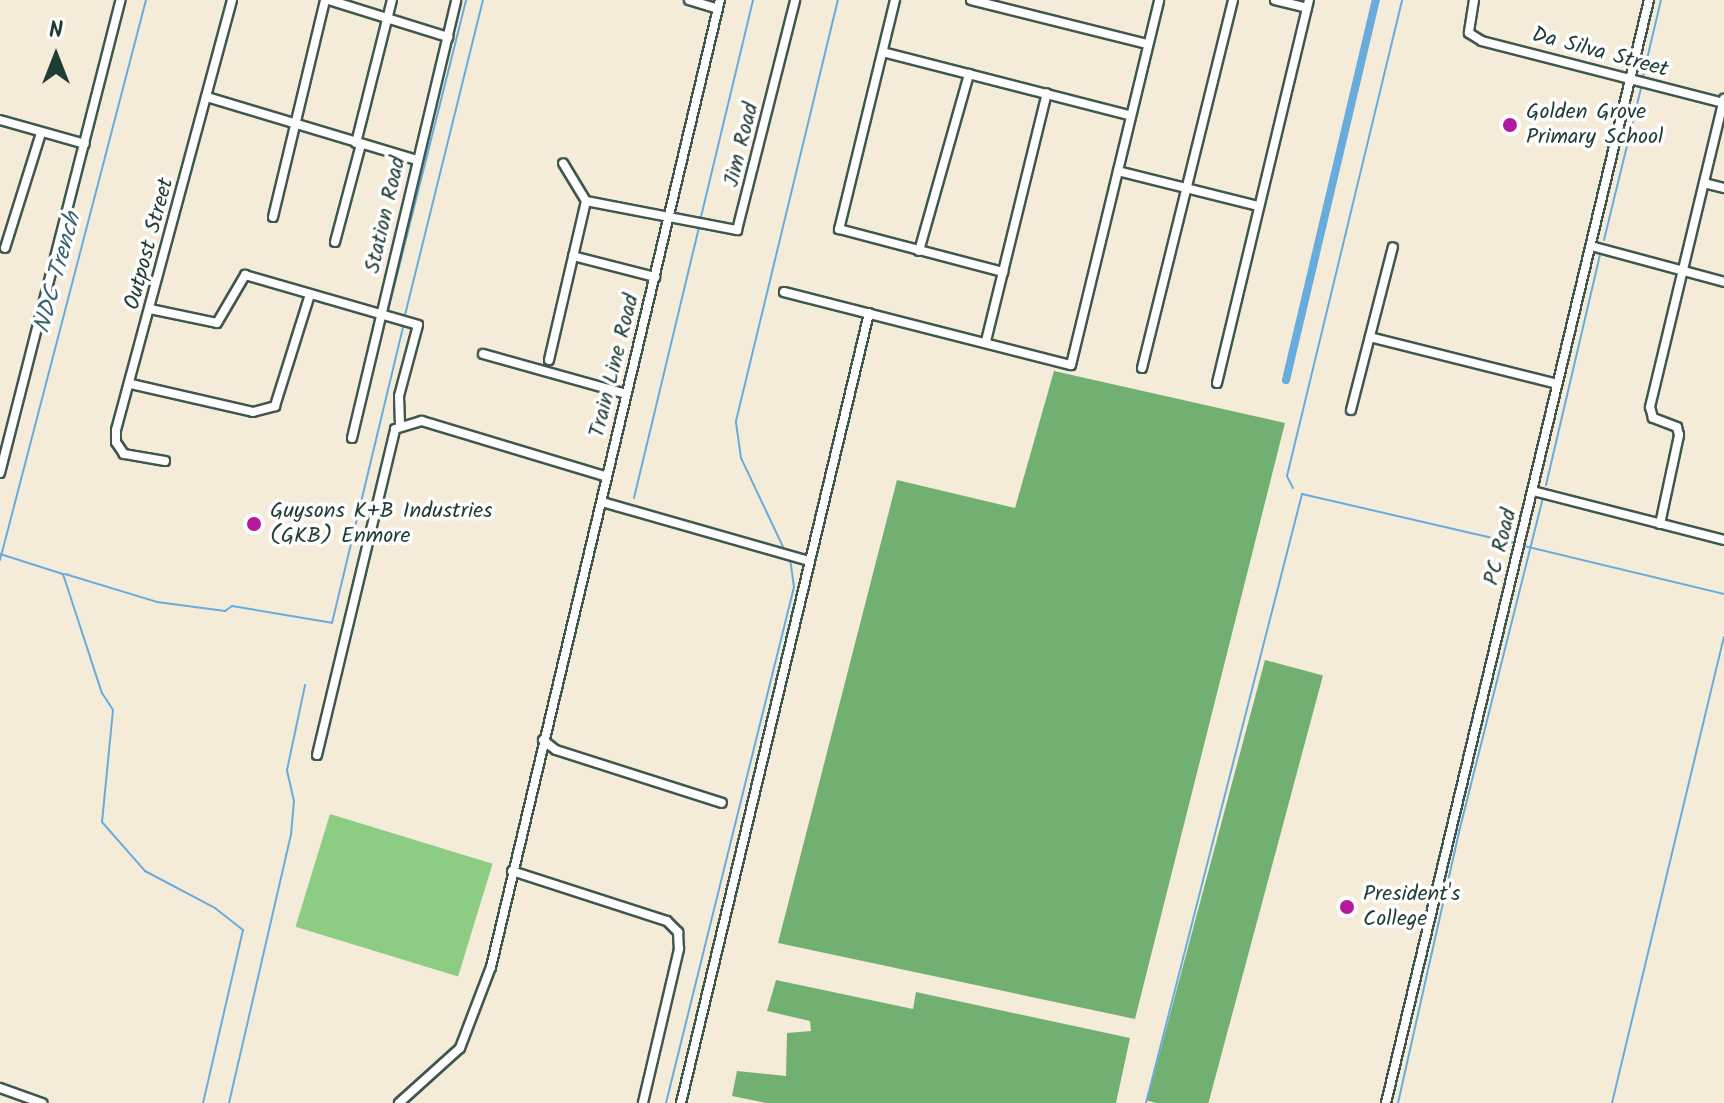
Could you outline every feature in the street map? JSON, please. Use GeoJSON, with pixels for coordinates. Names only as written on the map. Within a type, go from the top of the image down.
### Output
{"type":"FeatureCollection","features":[{"type":"Feature","properties":{"kind":"street"},"geometry":{"type":"LineString","coordinates":[[0,473],[121,0]]}},
{"type":"Feature","properties":{"kind":"street","name":"Outpost Street"},"geometry":{"type":"LineString","coordinates":[[165,461],[119,449],[116,430],[131,384],[232,0]]}},
{"type":"Feature","properties":{"kind":"street"},"geometry":{"type":"LineString","coordinates":[[273,217],[327,0],[448,37]]}},
{"type":"Feature","properties":{"kind":"street"},"geometry":{"type":"LineString","coordinates":[[335,242],[392,0]]}},
{"type":"Feature","properties":{"kind":"street","name":"Station Road"},"geometry":{"type":"LineString","coordinates":[[352,438],[456,0]]}},
{"type":"Feature","properties":{"kind":"street"},"geometry":{"type":"LineString","coordinates":[[689,0],[719,4]]}},
{"type":"Feature","properties":{"kind":"street","name":"Jim Road"},"geometry":{"type":"LineString","coordinates":[[586,201],[733,232],[740,227],[795,0]]}},
{"type":"Feature","properties":{"kind":"street"},"geometry":{"type":"LineString","coordinates":[[895,0],[839,229],[1003,272]]}},
{"type":"Feature","properties":{"kind":"street"},"geometry":{"type":"LineString","coordinates":[[971,0],[1148,44]]}},
{"type":"Feature","properties":{"kind":"street"},"geometry":{"type":"LineString","coordinates":[[784,292],[1071,365],[1118,171],[1128,115],[1159,0]]}},
{"type":"Feature","properties":{"kind":"street"},"geometry":{"type":"LineString","coordinates":[[1142,368],[1233,0]]}},
{"type":"Feature","properties":{"kind":"street"},"geometry":{"type":"LineString","coordinates":[[1217,383],[1308,4],[1275,0]]}},
{"type":"Feature","properties":{"kind":"street","name":"Da Silva Street"},"geometry":{"type":"LineString","coordinates":[[1474,0],[1469,33],[1482,41],[1724,102]]}},
{"type":"Feature","properties":{"kind":"street","name":"PC Road"},"geometry":{"type":"LineString","coordinates":[[1386,1103],[1649,0]]}},
{"type":"Feature","properties":{"kind":"street","name":"Train Line Road"},"geometry":{"type":"LineString","coordinates":[[399,1103],[460,1048],[491,967],[719,4]]}},
{"type":"Feature","properties":{"kind":"street"},"geometry":{"type":"LineString","coordinates":[[883,52],[1128,115]]}},
{"type":"Feature","properties":{"kind":"street"},"geometry":{"type":"LineString","coordinates":[[919,251],[969,74]]}},
{"type":"Feature","properties":{"kind":"street"},"geometry":{"type":"LineString","coordinates":[[986,341],[1047,93]]}},
{"type":"Feature","properties":{"kind":"street"},"geometry":{"type":"LineString","coordinates":[[207,97],[417,160]]}},
{"type":"Feature","properties":{"kind":"street"},"geometry":{"type":"LineString","coordinates":[[1660,524],[1679,435],[1677,427],[1653,418],[1650,407],[1724,102]]}},
{"type":"Feature","properties":{"kind":"street"},"geometry":{"type":"LineString","coordinates":[[0,120],[85,144]]}},
{"type":"Feature","properties":{"kind":"street"},"geometry":{"type":"LineString","coordinates":[[5,248],[41,133]]}},
{"type":"Feature","properties":{"kind":"street"},"geometry":{"type":"LineString","coordinates":[[549,360],[586,201],[563,163]]}},
{"type":"Feature","properties":{"kind":"street"},"geometry":{"type":"LineString","coordinates":[[1118,171],[1258,206]]}},
{"type":"Feature","properties":{"kind":"street"},"geometry":{"type":"LineString","coordinates":[[1704,183],[1724,188]]}},
{"type":"Feature","properties":{"kind":"street"},"geometry":{"type":"LineString","coordinates":[[1591,246],[1724,282]]}},
{"type":"Feature","properties":{"kind":"street"},"geometry":{"type":"LineString","coordinates":[[1351,410],[1393,247]]}},
{"type":"Feature","properties":{"kind":"street"},"geometry":{"type":"LineString","coordinates":[[573,256],[655,277]]}},
{"type":"Feature","properties":{"kind":"street"},"geometry":{"type":"LineString","coordinates":[[150,309],[217,323],[245,275],[418,325],[399,396],[400,424],[391,437],[317,755]]}},
{"type":"Feature","properties":{"kind":"street"},"geometry":{"type":"LineString","coordinates":[[131,384],[253,412],[266,410],[281,395],[310,294]]}},
{"type":"Feature","properties":{"kind":"street"},"geometry":{"type":"LineString","coordinates":[[681,1103],[869,313]]}},
{"type":"Feature","properties":{"kind":"street"},"geometry":{"type":"LineString","coordinates":[[1370,337],[1557,384]]}},
{"type":"Feature","properties":{"kind":"street"},"geometry":{"type":"LineString","coordinates":[[483,354],[626,394]]}},
{"type":"Feature","properties":{"kind":"street"},"geometry":{"type":"LineString","coordinates":[[400,424],[422,421],[607,477]]}},
{"type":"Feature","properties":{"kind":"street"},"geometry":{"type":"LineString","coordinates":[[1533,491],[1724,540]]}},
{"type":"Feature","properties":{"kind":"street"},"geometry":{"type":"LineString","coordinates":[[602,502],[809,561]]}},
{"type":"Feature","properties":{"kind":"street"},"geometry":{"type":"LineString","coordinates":[[543,740],[556,750],[722,803]]}},
{"type":"Feature","properties":{"kind":"street"},"geometry":{"type":"LineString","coordinates":[[512,871],[667,921],[678,932],[679,949],[643,1103]]}},
{"type":"Feature","properties":{"kind":"street"},"geometry":{"type":"LineString","coordinates":[[0,1088],[42,1103]]}},
{"type":"Feature","properties":{"kind":"green space"},"geometry":{"type":"Polygon","coordinates":[[[1054,371],[1285,423],[1135,1019],[778,943],[897,480],[1015,508],[1054,371]]]}},
{"type":"Feature","properties":{"kind":"green space"},"geometry":{"type":"Polygon","coordinates":[[[1265,660],[1323,676],[1208,1103],[1147,1100],[1265,660]]]}},
{"type":"Feature","properties":{"kind":"green space"},"geometry":{"type":"Polygon","coordinates":[[[330,814],[493,864],[458,977],[296,927],[330,814]]]}},
{"type":"Feature","properties":{"kind":"green space"},"geometry":{"type":"Polygon","coordinates":[[[776,980],[913,1009],[916,992],[1130,1038],[1116,1103],[766,1103],[732,1096],[737,1071],[786,1076],[787,1033],[811,1031],[810,1021],[767,1011],[776,980]]]}},
{"type":"Feature","properties":{"kind":"waterway","name":"NDC Trench"},"geometry":{"type":"LineString","coordinates":[[0,560],[146,0]]}},
{"type":"Feature","properties":{"kind":"waterway"},"geometry":{"type":"LineString","coordinates":[[388,311],[466,0]]}},
{"type":"Feature","properties":{"kind":"waterway"},"geometry":{"type":"LineString","coordinates":[[405,315],[483,0]]}},
{"type":"Feature","properties":{"kind":"waterway"},"geometry":{"type":"LineString","coordinates":[[700,221],[753,0]]}},
{"type":"Feature","properties":{"kind":"waterway"},"geometry":{"type":"LineString","coordinates":[[785,551],[741,458],[736,421],[838,0]]}},
{"type":"Feature","properties":{"kind":"waterway"},"geometry":{"type":"LineString","coordinates":[[1286,380],[1376,0]]}},
{"type":"Feature","properties":{"kind":"waterway"},"geometry":{"type":"LineString","coordinates":[[1293,488],[1287,476],[1402,0]]}},
{"type":"Feature","properties":{"kind":"waterway"},"geometry":{"type":"LineString","coordinates":[[1643,76],[1661,0]]}},
{"type":"Feature","properties":{"kind":"waterway"},"geometry":{"type":"LineString","coordinates":[[1604,240],[1641,88]]}},
{"type":"Feature","properties":{"kind":"waterway"},"geometry":{"type":"LineString","coordinates":[[634,498],[699,227]]}},
{"type":"Feature","properties":{"kind":"waterway"},"geometry":{"type":"LineString","coordinates":[[1546,485],[1600,255]]}},
{"type":"Feature","properties":{"kind":"waterway"},"geometry":{"type":"LineString","coordinates":[[65,574],[157,602],[225,611],[232,606],[332,623],[403,327]]}},
{"type":"Feature","properties":{"kind":"waterway"},"geometry":{"type":"LineString","coordinates":[[1146,1103],[1302,494],[1518,544]]}},
{"type":"Feature","properties":{"kind":"waterway"},"geometry":{"type":"LineString","coordinates":[[1398,1103],[1459,832],[1543,498]]}},
{"type":"Feature","properties":{"kind":"waterway"},"geometry":{"type":"LineString","coordinates":[[1524,546],[1724,594]]}},
{"type":"Feature","properties":{"kind":"waterway"},"geometry":{"type":"LineString","coordinates":[[0,554],[63,574],[102,693],[113,710],[102,822],[145,871],[215,908],[243,930],[203,1103]]}},
{"type":"Feature","properties":{"kind":"waterway"},"geometry":{"type":"LineString","coordinates":[[666,1103],[794,587],[790,560]]}},
{"type":"Feature","properties":{"kind":"waterway"},"geometry":{"type":"LineString","coordinates":[[1612,1103],[1724,637]]}},
{"type":"Feature","properties":{"kind":"waterway"},"geometry":{"type":"LineString","coordinates":[[229,1103],[291,835],[294,801],[287,770],[305,685]]}},
{"type":"Feature","properties":{"kind":"place","name":"Golden Grove Primary School"},"geometry":{"type":"Point","coordinates":[1510,125]}},
{"type":"Feature","properties":{"kind":"place","name":"Guysons K+B Industries (GKB) Enmore"},"geometry":{"type":"Point","coordinates":[254,524]}},
{"type":"Feature","properties":{"kind":"place","name":"President's College"},"geometry":{"type":"Point","coordinates":[1347,907]}}]}
